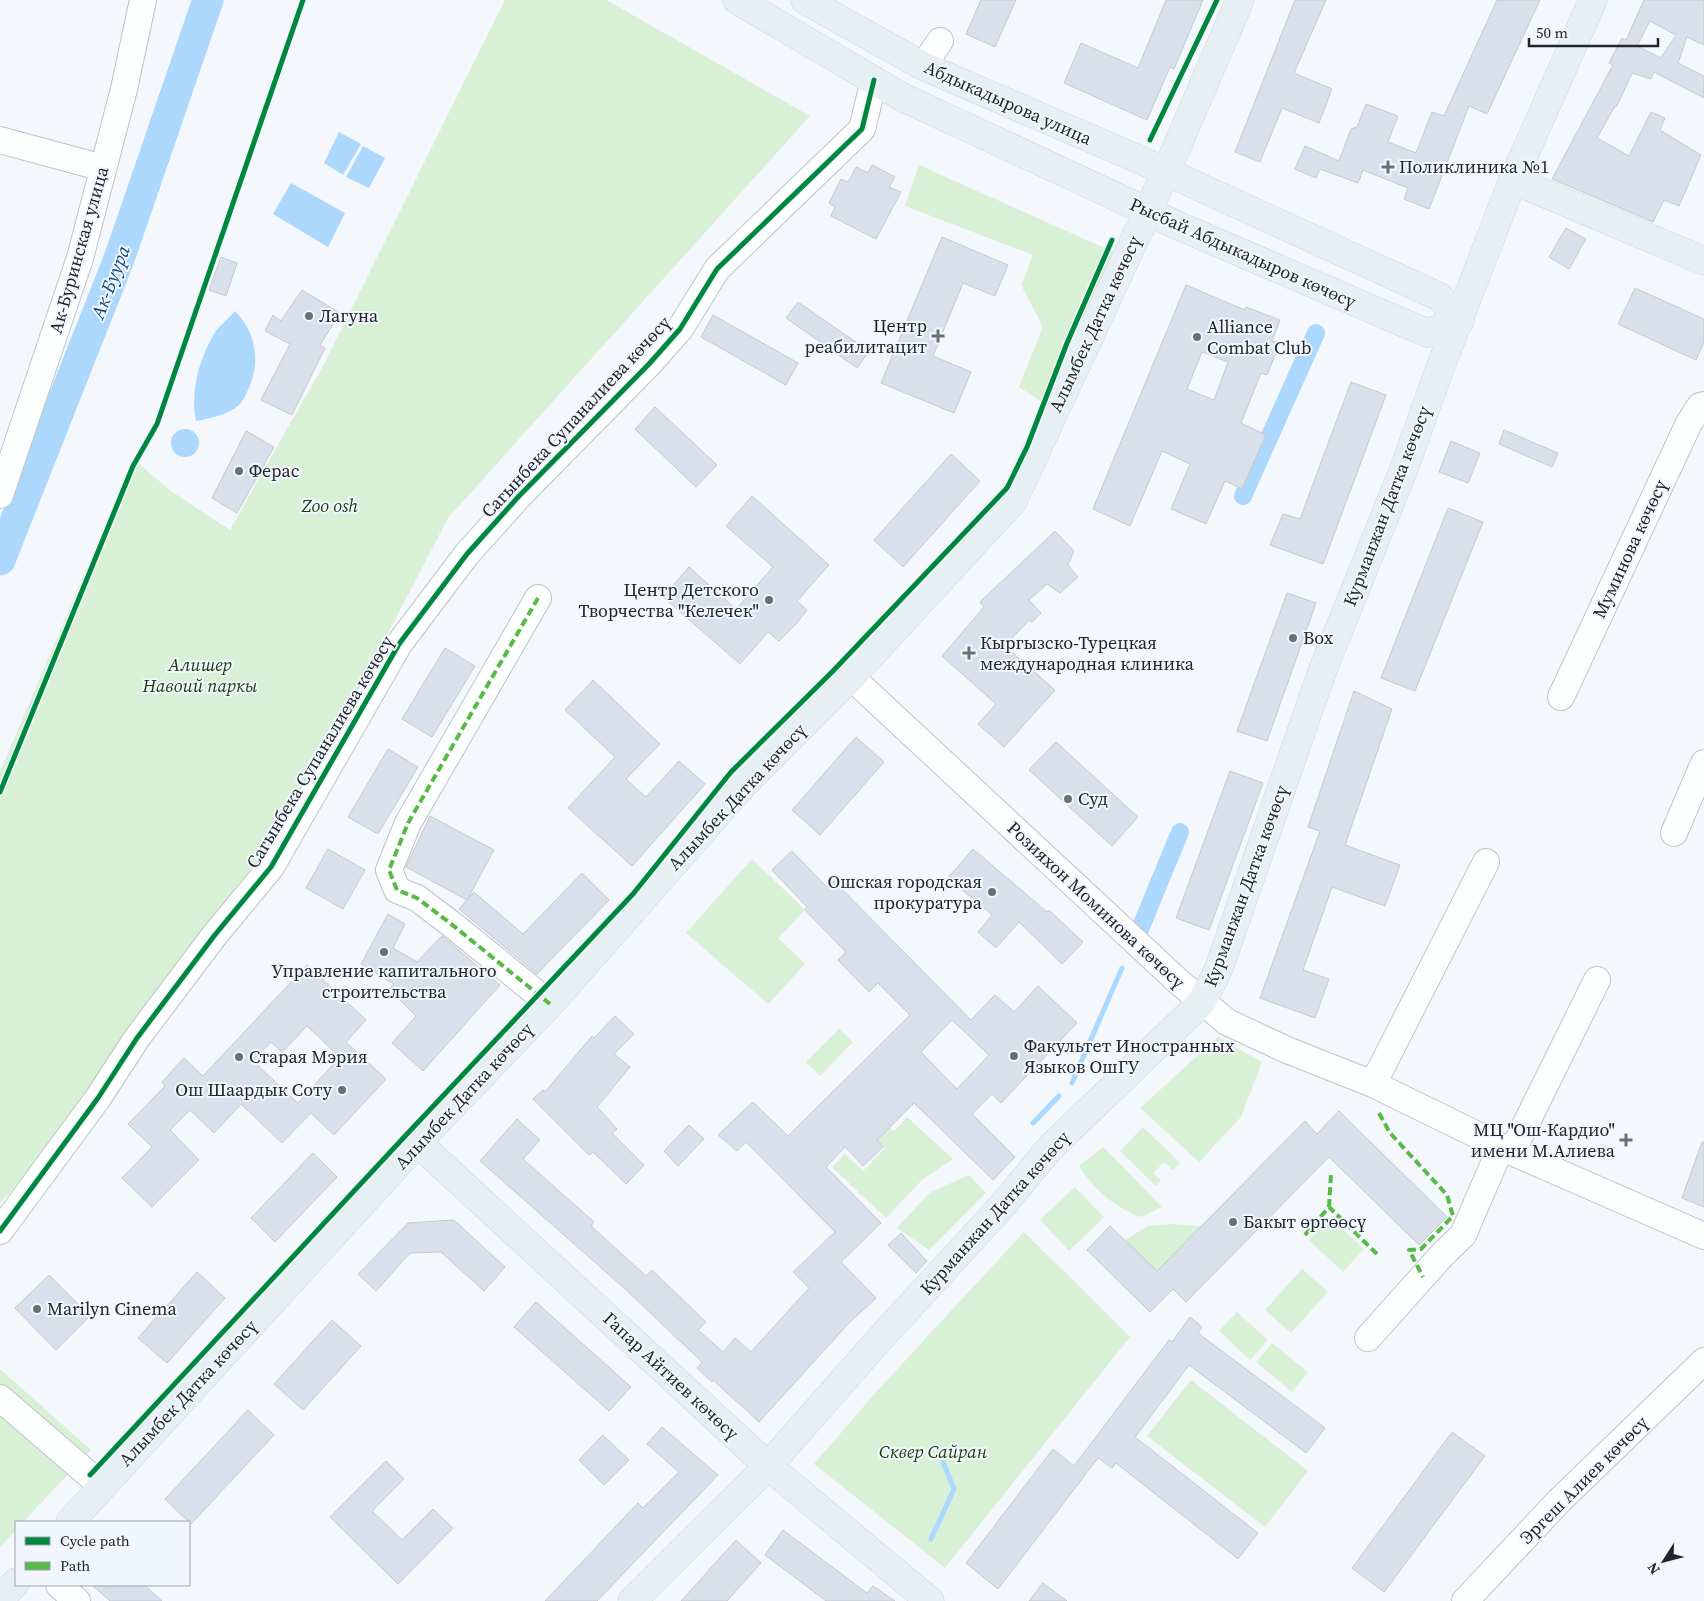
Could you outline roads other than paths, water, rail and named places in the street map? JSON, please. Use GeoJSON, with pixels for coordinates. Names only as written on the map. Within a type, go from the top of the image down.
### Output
{"type":"FeatureCollection","features":[{"type":"Feature","properties":{"kind":"main road","name":"Рысбай Абдыкадыров көчөсү"},"geometry":{"type":"LineString","coordinates":[[737,0],[836,56],[902,97],[1147,211],[1426,333],[1460,321]]}},
{"type":"Feature","properties":{"kind":"main road","name":"Абдыкадырова улица"},"geometry":{"type":"LineString","coordinates":[[804,0],[923,66],[1166,172]]}},
{"type":"Feature","properties":{"kind":"main road","name":"Алымбек Датка көчөсү"},"geometry":{"type":"LineString","coordinates":[[71,1521],[419,1144],[433,1126],[550,1004],[744,784],[851,677],[1013,501],[1166,172],[1240,0]]}},
{"type":"Feature","properties":{"kind":"main road","name":"Курманжан Датка көчөсү"},"geometry":{"type":"LineString","coordinates":[[632,1601],[768,1466],[878,1341],[1002,1206],[1050,1148],[1202,1002],[1219,968],[1323,669],[1404,469],[1437,376],[1460,321],[1513,180],[1593,0]]}},
{"type":"Feature","properties":{"kind":"main road"},"geometry":{"type":"LineString","coordinates":[[1166,172],[1440,297],[1460,321]]}},
{"type":"Feature","properties":{"kind":"main road"},"geometry":{"type":"LineString","coordinates":[[1513,180],[1704,261]]}},
{"type":"Feature","properties":{"kind":"main road","name":"Гапар Айтиев көчөсү"},"geometry":{"type":"LineString","coordinates":[[419,1144],[768,1466],[930,1601]]}},
{"type":"Feature","properties":{"kind":"main road"},"geometry":{"type":"LineString","coordinates":[[0,1600],[15,1583]]}},
{"type":"Feature","properties":{"kind":"street","name":"Ак-Буринская улица"},"geometry":{"type":"LineString","coordinates":[[0,495],[80,258],[143,0]]}},
{"type":"Feature","properties":{"kind":"street"},"geometry":{"type":"LineString","coordinates":[[923,66],[940,41]]}},
{"type":"Feature","properties":{"kind":"street","name":"Сагынбека Супаналиева көчөсү"},"geometry":{"type":"LineString","coordinates":[[0,1231],[87,1114],[137,1038],[214,936],[271,867],[359,710],[404,636],[467,554],[519,496],[642,371],[680,329],[717,269],[862,128],[874,80]]}},
{"type":"Feature","properties":{"kind":"street"},"geometry":{"type":"LineString","coordinates":[[0,140],[103,168]]}},
{"type":"Feature","properties":{"kind":"street","name":"Муминова көчөсү"},"geometry":{"type":"LineString","coordinates":[[1561,697],[1689,423],[1700,406],[1704,405]]}},
{"type":"Feature","properties":{"kind":"street"},"geometry":{"type":"LineString","coordinates":[[538,598],[408,823],[389,870],[397,890],[416,898],[450,923],[550,1004]]}},
{"type":"Feature","properties":{"kind":"street","name":"Розияхон Моминова көчөсү"},"geometry":{"type":"LineString","coordinates":[[851,677],[1202,1002],[1227,1022],[1287,1050],[1373,1084],[1507,1150],[1704,1236]]}},
{"type":"Feature","properties":{"kind":"street"},"geometry":{"type":"LineString","coordinates":[[1674,833],[1704,763]]}},
{"type":"Feature","properties":{"kind":"street"},"geometry":{"type":"LineString","coordinates":[[1373,1084],[1486,862]]}},
{"type":"Feature","properties":{"kind":"street"},"geometry":{"type":"LineString","coordinates":[[1368,1338],[1464,1235],[1597,980]]}},
{"type":"Feature","properties":{"kind":"street","name":"Эргеш Алиев көчөсү"},"geometry":{"type":"LineString","coordinates":[[1465,1601],[1560,1500],[1704,1361]]}},
{"type":"Feature","properties":{"kind":"street"},"geometry":{"type":"LineString","coordinates":[[0,1398],[102,1486]]}},
{"type":"Feature","properties":{"kind":"street"},"geometry":{"type":"LineString","coordinates":[[60,1586],[77,1601]]}},
{"type":"Feature","properties":{"kind":"water"},"geometry":{"type":"Polygon","coordinates":[[[339,132],[361,144],[343,175],[324,163],[339,132]]]}},
{"type":"Feature","properties":{"kind":"water"},"geometry":{"type":"Polygon","coordinates":[[[363,146],[385,158],[369,188],[346,177],[363,146]]]}},
{"type":"Feature","properties":{"kind":"water"},"geometry":{"type":"Polygon","coordinates":[[[291,183],[345,213],[328,247],[273,214],[291,183]]]}},
{"type":"Feature","properties":{"kind":"water"},"geometry":{"type":"Polygon","coordinates":[[[235,311],[248,329],[252,339],[255,360],[251,381],[240,404],[219,416],[196,421],[194,399],[200,365],[214,334],[235,311]]]}},
{"type":"Feature","properties":{"kind":"water"},"geometry":{"type":"Polygon","coordinates":[[[185,429],[195,433],[199,443],[195,453],[185,457],[175,453],[171,443],[175,433],[185,429]]]}},
{"type":"Feature","properties":{"kind":"waterway","name":"Ак-Буура"},"geometry":{"type":"LineString","coordinates":[[0,560],[119,259],[208,0]]}},
{"type":"Feature","properties":{"kind":"waterway"},"geometry":{"type":"LineString","coordinates":[[1243,496],[1316,333]]}},
{"type":"Feature","properties":{"kind":"waterway"},"geometry":{"type":"LineString","coordinates":[[1138,934],[1180,832]]}},
{"type":"Feature","properties":{"kind":"waterway"},"geometry":{"type":"LineString","coordinates":[[1072,1083],[1122,968]]}},
{"type":"Feature","properties":{"kind":"waterway"},"geometry":{"type":"LineString","coordinates":[[1033,1123],[1059,1096]]}},
{"type":"Feature","properties":{"kind":"waterway"},"geometry":{"type":"LineString","coordinates":[[931,1539],[954,1489],[943,1462]]}},
{"type":"Feature","properties":{"kind":"place","name":"Поликлиника №1"},"geometry":{"type":"Point","coordinates":[1388,167]}},
{"type":"Feature","properties":{"kind":"place","name":"Лагуна"},"geometry":{"type":"Point","coordinates":[309,316]}},
{"type":"Feature","properties":{"kind":"place","name":"Центр реабилитацит"},"geometry":{"type":"Point","coordinates":[938,336]}},
{"type":"Feature","properties":{"kind":"place","name":"Alliance Combat Club"},"geometry":{"type":"Point","coordinates":[1197,337]}},
{"type":"Feature","properties":{"kind":"place","name":"Ферас"},"geometry":{"type":"Point","coordinates":[239,471]}},
{"type":"Feature","properties":{"kind":"place","name":"Центр Детского Творчества \"Келечек\""},"geometry":{"type":"Point","coordinates":[769,600]}},
{"type":"Feature","properties":{"kind":"place","name":"Box"},"geometry":{"type":"Point","coordinates":[1293,638]}},
{"type":"Feature","properties":{"kind":"place","name":"Кыргызско-Турецкая международная клиника"},"geometry":{"type":"Point","coordinates":[969,653]}},
{"type":"Feature","properties":{"kind":"place","name":"Суд"},"geometry":{"type":"Point","coordinates":[1068,799]}},
{"type":"Feature","properties":{"kind":"place","name":"Ошская городская прокуратура"},"geometry":{"type":"Point","coordinates":[992,892]}},
{"type":"Feature","properties":{"kind":"place","name":"Управление капитального строительства"},"geometry":{"type":"Point","coordinates":[384,952]}},
{"type":"Feature","properties":{"kind":"place","name":"Факультет Иностранных Языков ОшГУ"},"geometry":{"type":"Point","coordinates":[1014,1056]}},
{"type":"Feature","properties":{"kind":"place","name":"Старая Мэрия"},"geometry":{"type":"Point","coordinates":[239,1057]}},
{"type":"Feature","properties":{"kind":"place","name":"Ош Шаардык Соту"},"geometry":{"type":"Point","coordinates":[342,1090]}},
{"type":"Feature","properties":{"kind":"place","name":"МЦ \"Ош-Кардио\" имени М.Алиева"},"geometry":{"type":"Point","coordinates":[1626,1140]}},
{"type":"Feature","properties":{"kind":"place","name":"Бакыт өргөөсү"},"geometry":{"type":"Point","coordinates":[1233,1222]}},
{"type":"Feature","properties":{"kind":"place","name":"Marilyn Cinema"},"geometry":{"type":"Point","coordinates":[37,1309]}},
{"type":"Feature","properties":{"kind":"park label","name":"Zoo osh"},"geometry":{"type":"Point","coordinates":[330,506]}},
{"type":"Feature","properties":{"kind":"park label","name":"Алишер Навоий паркы"},"geometry":{"type":"Point","coordinates":[200,675]}},
{"type":"Feature","properties":{"kind":"park label","name":"Сквер Сайран"},"geometry":{"type":"Point","coordinates":[933,1452]}}]}
